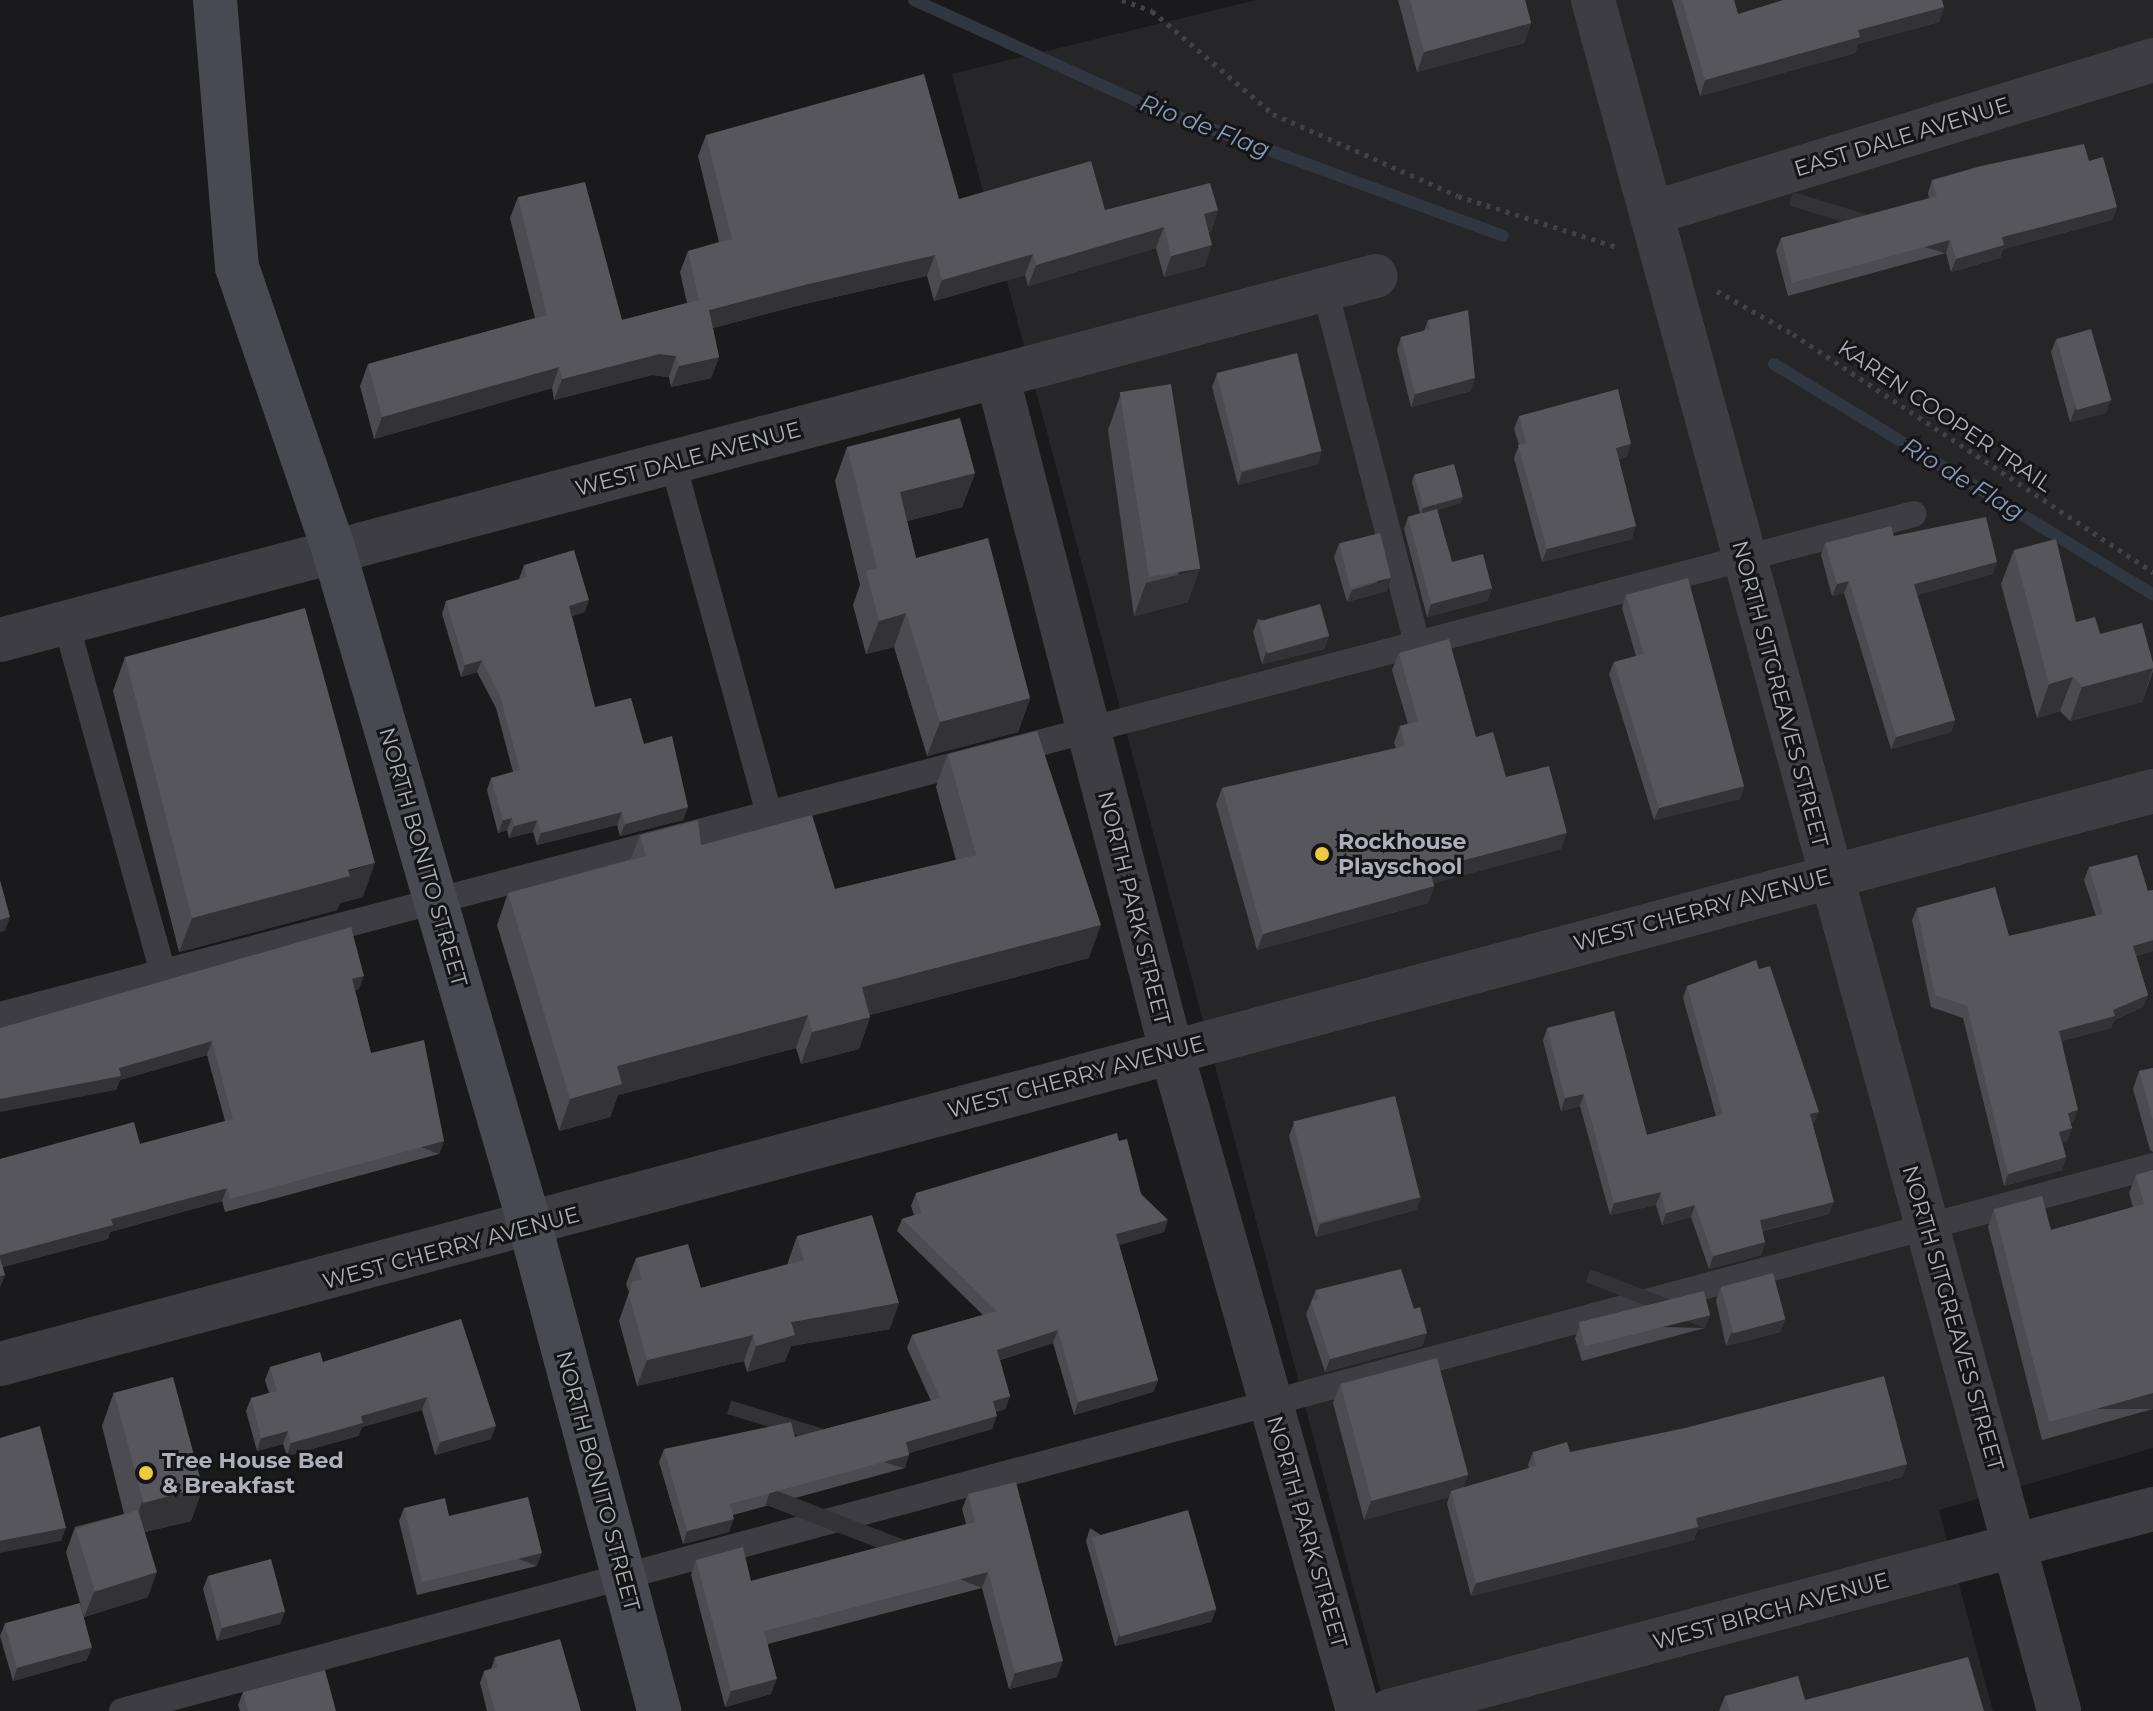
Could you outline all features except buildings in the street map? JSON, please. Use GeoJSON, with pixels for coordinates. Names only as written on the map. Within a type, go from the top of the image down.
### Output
{"type":"FeatureCollection","features":[{"type":"Feature","properties":{"kind":"street","name":"NORTH BONITO STREET"},"geometry":{"type":"LineString","coordinates":[[215,0],[237,267],[334,551],[531,1229],[659,1711]]}},
{"type":"Feature","properties":{"kind":"street","name":"NORTH SITGREAVES STREET"},"geometry":{"type":"LineString","coordinates":[[1593,0],[1829,876],[2017,1546],[2059,1711]]}},
{"type":"Feature","properties":{"kind":"street","name":"EAST DALE AVENUE"},"geometry":{"type":"LineString","coordinates":[[1652,213],[2153,60]]}},
{"type":"Feature","properties":{"kind":"street","name":"WEST DALE AVENUE"},"geometry":{"type":"LineString","coordinates":[[0,640],[998,379],[1376,276]]}},
{"type":"Feature","properties":{"kind":"street","name":"NORTH PARK STREET"},"geometry":{"type":"LineString","coordinates":[[998,379],[1171,1050],[1358,1711]]}},
{"type":"Feature","properties":{"kind":"street","name":"WEST CHERRY AVENUE"},"geometry":{"type":"LineString","coordinates":[[0,1364],[531,1229],[1171,1050],[2153,791]]}},
{"type":"Feature","properties":{"kind":"street","name":"WEST BIRCH AVENUE"},"geometry":{"type":"LineString","coordinates":[[1389,1711],[2153,1509]]}},
{"type":"Feature","properties":{"kind":"lane"},"geometry":{"type":"LineString","coordinates":[[1325,290],[1417,644]]}},
{"type":"Feature","properties":{"kind":"lane"},"geometry":{"type":"LineString","coordinates":[[673,463],[769,814]]}},
{"type":"Feature","properties":{"kind":"lane"},"geometry":{"type":"LineString","coordinates":[[0,1015],[1914,514]]}},
{"type":"Feature","properties":{"kind":"lane"},"geometry":{"type":"LineString","coordinates":[[66,623],[163,972]]}},
{"type":"Feature","properties":{"kind":"lane"},"geometry":{"type":"LineString","coordinates":[[122,1711],[2153,1166]]}},
{"type":"Feature","properties":{"kind":"path"},"geometry":{"type":"LineString","coordinates":[[1122,0],[1152,11],[1273,114],[1458,196],[1623,249]]}},
{"type":"Feature","properties":{"kind":"path","name":"KAREN COOPER TRAIL"},"geometry":{"type":"LineString","coordinates":[[1717,291],[1793,334],[2153,572]]}},
{"type":"Feature","properties":{"kind":"shaded area"},"geometry":{"type":"Polygon","coordinates":[[[1256,0],[2153,0],[2153,1448],[1939,1510],[1993,1711],[1386,1711],[952,74],[1256,0]]]}},
{"type":"Feature","properties":{"kind":"waterway","name":"Rio de Flag"},"geometry":{"type":"LineString","coordinates":[[914,0],[1143,104],[1503,236]]}},
{"type":"Feature","properties":{"kind":"waterway","name":"Rio de Flag"},"geometry":{"type":"LineString","coordinates":[[1774,364],[2153,594]]}},
{"type":"Feature","properties":{"kind":"place","name":"Rockhouse Playschool"},"geometry":{"type":"Point","coordinates":[1322,854]}},
{"type":"Feature","properties":{"kind":"place","name":"Tree House Bed & Breakfast"},"geometry":{"type":"Point","coordinates":[146,1473]}}]}
